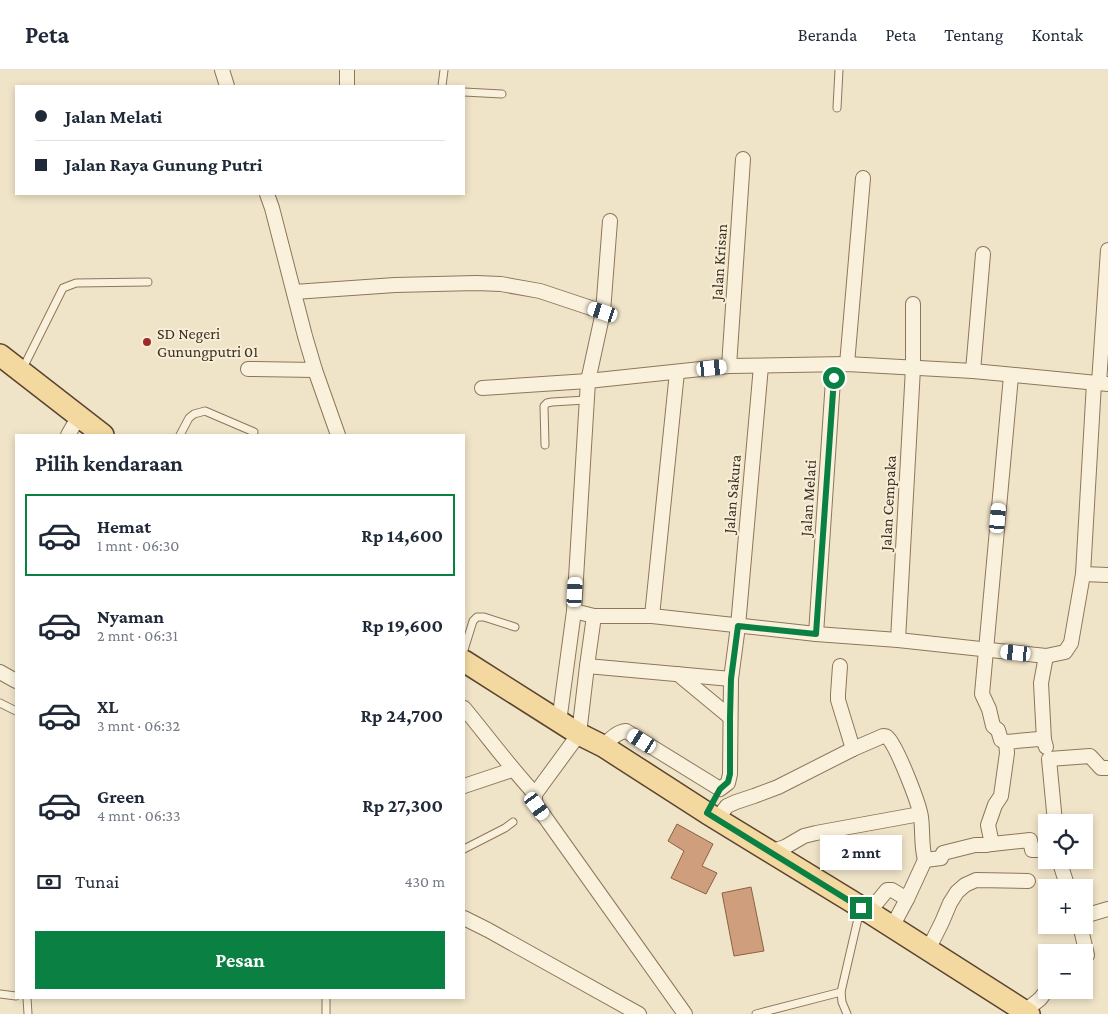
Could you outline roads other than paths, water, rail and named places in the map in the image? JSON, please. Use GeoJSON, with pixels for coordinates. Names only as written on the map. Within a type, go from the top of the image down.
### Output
{"type":"FeatureCollection","features":[{"type":"Feature","properties":{"kind":"main road"},"geometry":{"type":"LineString","coordinates":[[0,355],[101,434]]}},
{"type":"Feature","properties":{"kind":"main road"},"geometry":{"type":"LineString","coordinates":[[465,662],[559,722],[603,746],[1027,1013]]}},
{"type":"Feature","properties":{"kind":"street"},"geometry":{"type":"LineString","coordinates":[[222,70],[227,85]]}},
{"type":"Feature","properties":{"kind":"street"},"geometry":{"type":"LineString","coordinates":[[347,70],[347,85]]}},
{"type":"Feature","properties":{"kind":"street","name":"Jalan Krisan"},"geometry":{"type":"LineString","coordinates":[[729,366],[743,160]]}},
{"type":"Feature","properties":{"kind":"street","name":"Jalan Melati"},"geometry":{"type":"LineString","coordinates":[[816,634],[840,364],[863,178]]}},
{"type":"Feature","properties":{"kind":"street"},"geometry":{"type":"LineString","coordinates":[[267,195],[304,336],[338,434]]}},
{"type":"Feature","properties":{"kind":"street"},"geometry":{"type":"LineString","coordinates":[[559,722],[574,611],[586,400],[588,381],[603,312],[610,221]]}},
{"type":"Feature","properties":{"kind":"street"},"geometry":{"type":"LineString","coordinates":[[574,611],[594,616],[652,616],[1046,656],[1065,652],[1071,644],[1083,574],[1100,383],[1108,250]]}},
{"type":"Feature","properties":{"kind":"street"},"geometry":{"type":"LineString","coordinates":[[973,371],[983,254]]}},
{"type":"Feature","properties":{"kind":"street"},"geometry":{"type":"LineString","coordinates":[[294,292],[395,285],[501,284],[540,291],[603,312]]}},
{"type":"Feature","properties":{"kind":"street","name":"Jalan Cempaka"},"geometry":{"type":"LineString","coordinates":[[898,640],[913,368],[913,304]]}},
{"type":"Feature","properties":{"kind":"street"},"geometry":{"type":"LineString","coordinates":[[482,388],[588,381],[729,366],[840,364],[973,371],[1100,383]]}},
{"type":"Feature","properties":{"kind":"street","name":"Jalan Sakura"},"geometry":{"type":"LineString","coordinates":[[706,812],[714,786],[728,782],[730,774],[731,679],[738,626],[761,366]]}},
{"type":"Feature","properties":{"kind":"street"},"geometry":{"type":"LineString","coordinates":[[248,369],[315,370]]}},
{"type":"Feature","properties":{"kind":"street"},"geometry":{"type":"LineString","coordinates":[[652,616],[677,372]]}},
{"type":"Feature","properties":{"kind":"street"},"geometry":{"type":"LineString","coordinates":[[1011,376],[982,694],[989,709],[993,726],[998,730],[1001,740],[1006,742],[1044,740]]}},
{"type":"Feature","properties":{"kind":"street"},"geometry":{"type":"LineString","coordinates":[[69,434],[78,416]]}},
{"type":"Feature","properties":{"kind":"street"},"geometry":{"type":"LineString","coordinates":[[1083,574],[1108,575]]}},
{"type":"Feature","properties":{"kind":"street"},"geometry":{"type":"LineString","coordinates":[[594,616],[579,734],[535,794],[535,801],[685,1014]]}},
{"type":"Feature","properties":{"kind":"street"},"geometry":{"type":"LineString","coordinates":[[1046,656],[1041,683],[1044,740],[1049,759],[1054,814]]}},
{"type":"Feature","properties":{"kind":"street"},"geometry":{"type":"LineString","coordinates":[[587,666],[731,679]]}},
{"type":"Feature","properties":{"kind":"street"},"geometry":{"type":"LineString","coordinates":[[840,666],[838,700],[853,749]]}},
{"type":"Feature","properties":{"kind":"street"},"geometry":{"type":"LineString","coordinates":[[0,672],[15,680]]}},
{"type":"Feature","properties":{"kind":"street"},"geometry":{"type":"LineString","coordinates":[[678,674],[730,717]]}},
{"type":"Feature","properties":{"kind":"street"},"geometry":{"type":"LineString","coordinates":[[465,709],[512,770],[535,794]]}},
{"type":"Feature","properties":{"kind":"street"},"geometry":{"type":"LineString","coordinates":[[603,746],[616,734],[626,731],[714,786]]}},
{"type":"Feature","properties":{"kind":"street"},"geometry":{"type":"LineString","coordinates":[[706,812],[778,787],[881,736],[887,737],[910,784],[920,814],[922,847],[925,860],[907,900],[892,927]]}},
{"type":"Feature","properties":{"kind":"street"},"geometry":{"type":"LineString","coordinates":[[992,844],[988,826],[995,806],[1001,796],[1007,753],[1006,742]]}},
{"type":"Feature","properties":{"kind":"street"},"geometry":{"type":"LineString","coordinates":[[1049,759],[1090,756],[1101,768],[1108,768]]}},
{"type":"Feature","properties":{"kind":"street"},"geometry":{"type":"LineString","coordinates":[[465,786],[512,770]]}},
{"type":"Feature","properties":{"kind":"street"},"geometry":{"type":"LineString","coordinates":[[770,852],[785,847],[804,836],[920,814]]}},
{"type":"Feature","properties":{"kind":"street"},"geometry":{"type":"LineString","coordinates":[[925,860],[941,858],[944,853],[975,845],[1030,840],[1032,850],[1038,850]]}},
{"type":"Feature","properties":{"kind":"street"},"geometry":{"type":"LineString","coordinates":[[928,950],[950,903],[957,892],[965,885],[976,880],[1028,881]]}},
{"type":"Feature","properties":{"kind":"street"},"geometry":{"type":"LineString","coordinates":[[865,910],[887,890],[892,890],[907,900]]}},
{"type":"Feature","properties":{"kind":"street"},"geometry":{"type":"LineString","coordinates":[[1093,913],[1108,909]]}},
{"type":"Feature","properties":{"kind":"street"},"geometry":{"type":"LineString","coordinates":[[465,918],[639,1014]]}},
{"type":"Feature","properties":{"kind":"street"},"geometry":{"type":"LineString","coordinates":[[1027,1013],[1040,999]]}},
{"type":"Feature","properties":{"kind":"lane"},"geometry":{"type":"LineString","coordinates":[[442,85],[444,70]]}},
{"type":"Feature","properties":{"kind":"lane"},"geometry":{"type":"LineString","coordinates":[[837,108],[839,70]]}},
{"type":"Feature","properties":{"kind":"lane"},"geometry":{"type":"LineString","coordinates":[[465,92],[502,94]]}},
{"type":"Feature","properties":{"kind":"lane"},"geometry":{"type":"LineString","coordinates":[[22,372],[63,288],[76,282],[148,282]]}},
{"type":"Feature","properties":{"kind":"lane"},"geometry":{"type":"LineString","coordinates":[[545,445],[544,406],[547,402],[586,400]]}},
{"type":"Feature","properties":{"kind":"lane"},"geometry":{"type":"LineString","coordinates":[[181,434],[189,418],[194,414],[206,411],[254,432]]}},
{"type":"Feature","properties":{"kind":"lane"},"geometry":{"type":"LineString","coordinates":[[465,647],[473,621],[477,618],[484,617],[515,627]]}},
{"type":"Feature","properties":{"kind":"lane"},"geometry":{"type":"LineString","coordinates":[[0,703],[15,710]]}},
{"type":"Feature","properties":{"kind":"lane"},"geometry":{"type":"LineString","coordinates":[[465,848],[513,822]]}},
{"type":"Feature","properties":{"kind":"lane"},"geometry":{"type":"LineString","coordinates":[[847,1014],[842,1002],[841,992],[865,910]]}},
{"type":"Feature","properties":{"kind":"lane"},"geometry":{"type":"LineString","coordinates":[[756,1014],[841,992]]}},
{"type":"Feature","properties":{"kind":"lane"},"geometry":{"type":"LineString","coordinates":[[0,994],[15,996]]}},
{"type":"Feature","properties":{"kind":"lane"},"geometry":{"type":"LineString","coordinates":[[27,999],[28,1014]]}},
{"type":"Feature","properties":{"kind":"lane"},"geometry":{"type":"LineString","coordinates":[[326,999],[326,1014]]}},
{"type":"Feature","properties":{"kind":"place","name":"SD Negeri Gunungputri 01"},"geometry":{"type":"Point","coordinates":[147,342]}}]}
